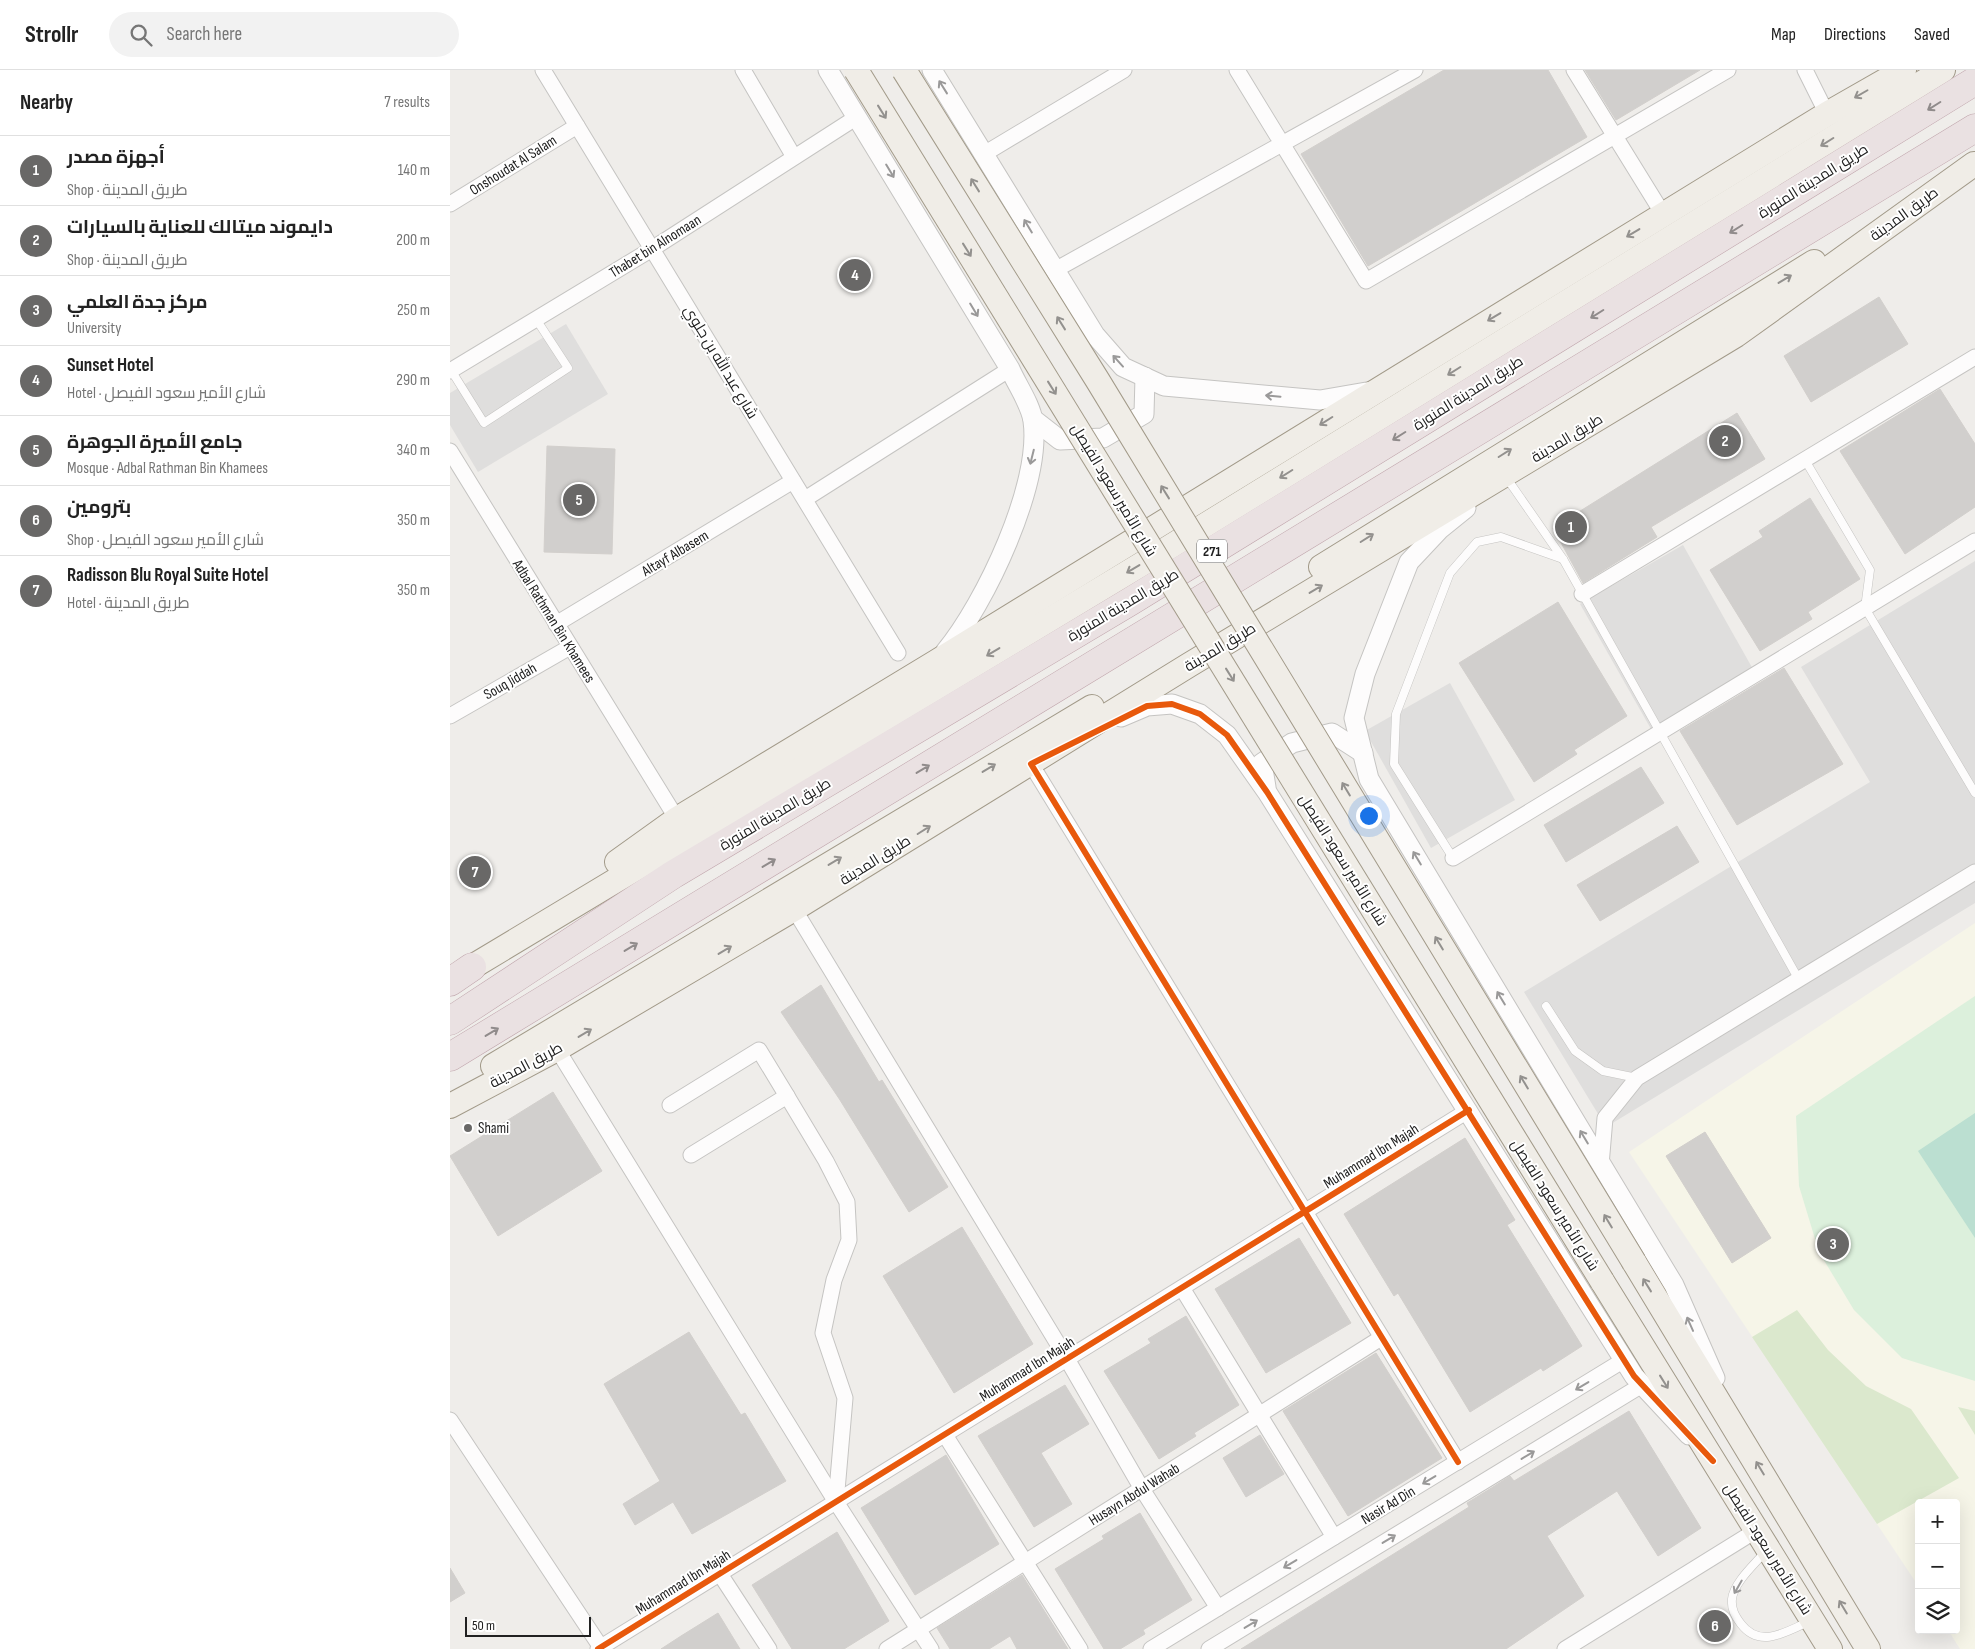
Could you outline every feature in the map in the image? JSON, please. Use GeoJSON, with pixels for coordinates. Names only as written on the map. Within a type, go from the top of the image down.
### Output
{"type":"FeatureCollection","features":[{"type":"Feature","properties":{"kind":"highway","name":"طريق المدينة المنورة"},"geometry":{"type":"LineString","coordinates":[[450,1021],[674,874],[1139,596],[1975,81]]}},
{"type":"Feature","properties":{"kind":"highway","name":"271"},"geometry":{"type":"LineString","coordinates":[[450,1057],[1975,128]]}},
{"type":"Feature","properties":{"kind":"main road","name":"شارع الأمير سعود الفيصل"},"geometry":{"type":"LineString","coordinates":[[856,70],[1830,1649]]}},
{"type":"Feature","properties":{"kind":"main road"},"geometry":{"type":"LineString","coordinates":[[904,70],[1241,616],[1868,1649]]}},
{"type":"Feature","properties":{"kind":"main road"},"geometry":{"type":"LineString","coordinates":[[457,976],[677,819],[936,662],[1373,391],[1827,114],[1903,70]]}},
{"type":"Feature","properties":{"kind":"main road"},"geometry":{"type":"LineString","coordinates":[[457,976],[1155,556],[1943,70]]}},
{"type":"Feature","properties":{"kind":"main road","name":"طريق المدينة"},"geometry":{"type":"LineString","coordinates":[[450,1093],[1207,638],[1743,305],[1975,164]]}},
{"type":"Feature","properties":{"kind":"main road","name":"طريق المدينة"},"geometry":{"type":"LineString","coordinates":[[450,1106],[557,1049],[794,909],[1189,665],[1736,335],[1975,164]]}},
{"type":"Feature","properties":{"kind":"street","name":"شارع عبد الله بن جلوي"},"geometry":{"type":"LineString","coordinates":[[543,70],[898,653]]}},
{"type":"Feature","properties":{"kind":"street"},"geometry":{"type":"LineString","coordinates":[[743,70],[794,157]]}},
{"type":"Feature","properties":{"kind":"street"},"geometry":{"type":"LineString","coordinates":[[828,70],[1010,369],[1033,419],[1035,446],[1021,501],[998,568],[962,632],[936,662]]}},
{"type":"Feature","properties":{"kind":"street"},"geometry":{"type":"LineString","coordinates":[[932,70],[1095,335],[1123,367],[1164,386],[1320,400],[1373,391]]}},
{"type":"Feature","properties":{"kind":"street"},"geometry":{"type":"LineString","coordinates":[[984,154],[1124,70]]}},
{"type":"Feature","properties":{"kind":"street"},"geometry":{"type":"LineString","coordinates":[[1237,70],[1281,145],[1366,281],[1728,70]]}},
{"type":"Feature","properties":{"kind":"street"},"geometry":{"type":"LineString","coordinates":[[1055,270],[1415,70]]}},
{"type":"Feature","properties":{"kind":"street"},"geometry":{"type":"LineString","coordinates":[[1574,70],[1663,214]]}},
{"type":"Feature","properties":{"kind":"street"},"geometry":{"type":"LineString","coordinates":[[1805,70],[1827,114]]}},
{"type":"Feature","properties":{"kind":"street","name":"Thabet bin Alnomaan"},"geometry":{"type":"LineString","coordinates":[[450,371],[652,249],[856,117]]}},
{"type":"Feature","properties":{"kind":"street","name":"Onshoudat Al Salam"},"geometry":{"type":"LineString","coordinates":[[450,204],[577,126]]}},
{"type":"Feature","properties":{"kind":"street"},"geometry":{"type":"LineString","coordinates":[[1582,594],[1975,357]]}},
{"type":"Feature","properties":{"kind":"street"},"geometry":{"type":"LineString","coordinates":[[805,500],[1010,369]]}},
{"type":"Feature","properties":{"kind":"street"},"geometry":{"type":"LineString","coordinates":[[1033,419],[1060,440],[1103,438],[1144,414],[1145,377]]}},
{"type":"Feature","properties":{"kind":"street","name":"Adbal Rathman Bin Khamees"},"geometry":{"type":"LineString","coordinates":[[450,451],[677,819]]}},
{"type":"Feature","properties":{"kind":"street"},"geometry":{"type":"LineString","coordinates":[[1505,475],[1440,529],[1410,562],[1365,674],[1354,718],[1369,779],[1674,1285],[1738,1432]]}},
{"type":"Feature","properties":{"kind":"street","name":"Altayf Albasem"},"geometry":{"type":"LineString","coordinates":[[556,624],[793,481]]}},
{"type":"Feature","properties":{"kind":"street"},"geometry":{"type":"LineString","coordinates":[[1453,858],[1975,541]]}},
{"type":"Feature","properties":{"kind":"street","name":"Souq Jiddah"},"geometry":{"type":"LineString","coordinates":[[450,716],[570,647]]}},
{"type":"Feature","properties":{"kind":"street"},"geometry":{"type":"LineString","coordinates":[[1458,1462],[1031,764],[1147,706],[1172,704],[1200,714],[1227,735],[1267,792],[1624,1360],[1642,1385],[1713,1461]]}},
{"type":"Feature","properties":{"kind":"street"},"geometry":{"type":"LineString","coordinates":[[1267,792],[1262,763],[1292,742],[1332,732],[1363,753]]}},
{"type":"Feature","properties":{"kind":"street"},"geometry":{"type":"LineString","coordinates":[[1601,1165],[1604,1118],[1637,1078],[1975,872]]}},
{"type":"Feature","properties":{"kind":"street"},"geometry":{"type":"LineString","coordinates":[[794,909],[1067,1359],[1142,1489],[1218,1608]]}},
{"type":"Feature","properties":{"kind":"street"},"geometry":{"type":"LineString","coordinates":[[557,1049],[836,1502],[931,1649]]}},
{"type":"Feature","properties":{"kind":"street"},"geometry":{"type":"LineString","coordinates":[[670,1106],[760,1050],[826,1161],[846,1202],[849,1240],[834,1280],[823,1333],[845,1398],[836,1502]]}},
{"type":"Feature","properties":{"kind":"street"},"geometry":{"type":"LineString","coordinates":[[691,1155],[787,1096]]}},
{"type":"Feature","properties":{"kind":"street","name":"Muhammad Ibn Majah"},"geometry":{"type":"LineString","coordinates":[[600,1648],[1468,1110]]}},
{"type":"Feature","properties":{"kind":"street"},"geometry":{"type":"LineString","coordinates":[[1182,1288],[1334,1537]]}},
{"type":"Feature","properties":{"kind":"street","name":"Husayn Abdul Wahab"},"geometry":{"type":"LineString","coordinates":[[887,1649],[1381,1338]]}},
{"type":"Feature","properties":{"kind":"street","name":"Nasir Ad Din"},"geometry":{"type":"LineString","coordinates":[[1151,1649],[1624,1360]]}},
{"type":"Feature","properties":{"kind":"street","name":"Nasir Ad Din"},"geometry":{"type":"LineString","coordinates":[[1209,1649],[1642,1385]]}},
{"type":"Feature","properties":{"kind":"street"},"geometry":{"type":"LineString","coordinates":[[450,1420],[600,1648]]}},
{"type":"Feature","properties":{"kind":"street"},"geometry":{"type":"LineString","coordinates":[[945,1435],[1080,1649]]}},
{"type":"Feature","properties":{"kind":"street"},"geometry":{"type":"LineString","coordinates":[[1566,1649],[1582,1645],[1762,1539]]}},
{"type":"Feature","properties":{"kind":"street"},"geometry":{"type":"LineString","coordinates":[[720,1574],[769,1649]]}},
{"type":"Feature","properties":{"kind":"lane"},"geometry":{"type":"LineString","coordinates":[[450,371],[484,423],[568,368],[536,319]]}},
{"type":"Feature","properties":{"kind":"lane"},"geometry":{"type":"LineString","coordinates":[[1806,460],[1870,570],[1865,608],[1975,793]]}},
{"type":"Feature","properties":{"kind":"lane"},"geometry":{"type":"LineString","coordinates":[[1505,475],[1562,559],[1799,980]]}},
{"type":"Feature","properties":{"kind":"lane"},"geometry":{"type":"LineString","coordinates":[[1453,858],[1394,764],[1396,714],[1450,574],[1477,542],[1501,537],[1562,559]]}},
{"type":"Feature","properties":{"kind":"lane"},"geometry":{"type":"LineString","coordinates":[[1546,1006],[1575,1051],[1603,1071],[1637,1078]]}},
{"type":"Feature","properties":{"kind":"lane"},"geometry":{"type":"LineString","coordinates":[[1762,1539],[1732,1598],[1733,1614],[1748,1634],[1762,1638],[1778,1636],[1812,1620]]}},
{"type":"Feature","properties":{"kind":"shaded area"},"geometry":{"type":"Polygon","coordinates":[[[566,324],[608,394],[478,472],[450,425],[450,393],[566,324]]]}},
{"type":"Feature","properties":{"kind":"shaded area"},"geometry":{"type":"Polygon","coordinates":[[[1683,545],[1754,671],[1651,729],[1580,604],[1683,545]]]}},
{"type":"Feature","properties":{"kind":"shaded area"},"geometry":{"type":"Polygon","coordinates":[[[1975,561],[1975,903],[1606,1127],[1524,992],[1870,782],[1801,667],[1975,561]]]}},
{"type":"Feature","properties":{"kind":"shaded area"},"geometry":{"type":"Polygon","coordinates":[[[1450,683],[1515,800],[1431,848],[1365,731],[1450,683]]]}},
{"type":"Feature","properties":{"kind":"shaded area"},"geometry":{"type":"Polygon","coordinates":[[[1975,923],[1975,1649],[1960,1649],[1951,1634],[1960,1634],[1960,1499],[1915,1499],[1915,1581],[1629,1152],[1975,923]]]}},
{"type":"Feature","properties":{"kind":"green space"},"geometry":{"type":"Polygon","coordinates":[[[1975,996],[1975,1381],[1902,1358],[1854,1310],[1819,1252],[1799,1186],[1796,1116],[1975,996]]]}},
{"type":"Feature","properties":{"kind":"green space"},"geometry":{"type":"Polygon","coordinates":[[[1975,1113],[1975,1238],[1918,1151],[1975,1113]]]}},
{"type":"Feature","properties":{"kind":"green space"},"geometry":{"type":"Polygon","coordinates":[[[1797,1310],[1828,1350],[1866,1386],[1911,1409],[1959,1478],[1922,1499],[1915,1499],[1915,1503],[1877,1524],[1752,1337],[1797,1310]]]}},
{"type":"Feature","properties":{"kind":"green space"},"geometry":{"type":"Polygon","coordinates":[[[1958,1407],[1975,1411],[1975,1435],[1958,1407]]]}},
{"type":"Feature","properties":{"kind":"building"},"geometry":{"type":"Polygon","coordinates":[[[1444,70],[1548,70],[1587,137],[1368,266],[1301,154],[1444,70]]]}},
{"type":"Feature","properties":{"kind":"building"},"geometry":{"type":"Polygon","coordinates":[[[1585,70],[1700,70],[1616,120],[1585,70]]]}},
{"type":"Feature","properties":{"kind":"building"},"geometry":{"type":"Polygon","coordinates":[[[1879,297],[1908,344],[1811,402],[1784,356],[1879,297]]]}},
{"type":"Feature","properties":{"kind":"building"},"geometry":{"type":"Polygon","coordinates":[[[1940,389],[1975,444],[1975,507],[1905,554],[1840,451],[1940,389]]]}},
{"type":"Feature","properties":{"kind":"building"},"geometry":{"type":"Polygon","coordinates":[[[1737,413],[1765,459],[1651,527],[1657,537],[1583,583],[1553,528],[1737,413]]]}},
{"type":"Feature","properties":{"kind":"building"},"geometry":{"type":"Polygon","coordinates":[[[547,446],[615,449],[612,554],[544,552],[547,446]]]}},
{"type":"Feature","properties":{"kind":"building"},"geometry":{"type":"Polygon","coordinates":[[[1810,498],[1860,579],[1808,612],[1812,619],[1760,651],[1710,570],[1763,537],[1759,531],[1810,498]]]}},
{"type":"Feature","properties":{"kind":"building"},"geometry":{"type":"Polygon","coordinates":[[[1558,602],[1627,716],[1574,750],[1577,754],[1534,782],[1459,663],[1558,602]]]}},
{"type":"Feature","properties":{"kind":"building"},"geometry":{"type":"Polygon","coordinates":[[[1784,668],[1843,764],[1737,825],[1680,731],[1784,668]]]}},
{"type":"Feature","properties":{"kind":"building"},"geometry":{"type":"Polygon","coordinates":[[[1641,767],[1664,803],[1566,862],[1544,825],[1641,767]]]}},
{"type":"Feature","properties":{"kind":"building"},"geometry":{"type":"Polygon","coordinates":[[[1677,826],[1699,862],[1600,921],[1577,885],[1677,826]]]}},
{"type":"Feature","properties":{"kind":"building"},"geometry":{"type":"Polygon","coordinates":[[[821,985],[879,1082],[882,1080],[948,1187],[909,1212],[840,1100],[781,1012],[821,985]]]}},
{"type":"Feature","properties":{"kind":"building"},"geometry":{"type":"Polygon","coordinates":[[[553,1092],[602,1171],[498,1236],[450,1156],[553,1092]]]}},
{"type":"Feature","properties":{"kind":"building"},"geometry":{"type":"Polygon","coordinates":[[[1705,1132],[1771,1238],[1732,1263],[1666,1156],[1705,1132]]]}},
{"type":"Feature","properties":{"kind":"building"},"geometry":{"type":"Polygon","coordinates":[[[1465,1138],[1515,1220],[1507,1225],[1582,1346],[1543,1371],[1541,1368],[1470,1412],[1398,1293],[1394,1296],[1344,1214],[1465,1138]]]}},
{"type":"Feature","properties":{"kind":"building"},"geometry":{"type":"Polygon","coordinates":[[[962,1227],[1033,1344],[954,1393],[883,1276],[962,1227]]]}},
{"type":"Feature","properties":{"kind":"building"},"geometry":{"type":"Polygon","coordinates":[[[1299,1238],[1351,1323],[1266,1373],[1215,1289],[1299,1238]]]}},
{"type":"Feature","properties":{"kind":"building"},"geometry":{"type":"Polygon","coordinates":[[[1186,1316],[1239,1405],[1194,1433],[1196,1436],[1159,1459],[1104,1371],[1151,1343],[1148,1339],[1186,1316]]]}},
{"type":"Feature","properties":{"kind":"building"},"geometry":{"type":"Polygon","coordinates":[[[689,1332],[741,1415],[745,1413],[786,1481],[692,1534],[673,1502],[635,1525],[623,1504],[660,1481],[604,1384],[689,1332]]]}},
{"type":"Feature","properties":{"kind":"building"},"geometry":{"type":"Polygon","coordinates":[[[1376,1353],[1442,1458],[1348,1516],[1283,1411],[1376,1353]]]}},
{"type":"Feature","properties":{"kind":"building"},"geometry":{"type":"Polygon","coordinates":[[[1065,1385],[1089,1424],[1041,1453],[1072,1504],[1034,1527],[978,1436],[1065,1385]]]}},
{"type":"Feature","properties":{"kind":"building"},"geometry":{"type":"Polygon","coordinates":[[[1629,1411],[1701,1528],[1658,1556],[1617,1491],[1547,1536],[1584,1596],[1506,1649],[1241,1649],[1469,1507],[1467,1503],[1510,1476],[1514,1481],[1629,1411]]]}},
{"type":"Feature","properties":{"kind":"building"},"geometry":{"type":"Polygon","coordinates":[[[1260,1435],[1284,1474],[1246,1497],[1223,1458],[1260,1435]]]}},
{"type":"Feature","properties":{"kind":"building"},"geometry":{"type":"Polygon","coordinates":[[[946,1455],[999,1544],[915,1595],[861,1508],[946,1455]]]}},
{"type":"Feature","properties":{"kind":"building"},"geometry":{"type":"Polygon","coordinates":[[[1140,1513],[1192,1600],[1143,1630],[1145,1634],[1120,1649],[1104,1649],[1055,1569],[1104,1539],[1102,1536],[1140,1513]]]}},
{"type":"Feature","properties":{"kind":"building"},"geometry":{"type":"Polygon","coordinates":[[[837,1532],[889,1621],[844,1649],[792,1649],[752,1585],[837,1532]]]}},
{"type":"Feature","properties":{"kind":"building"},"geometry":{"type":"Polygon","coordinates":[[[450,1568],[465,1593],[450,1602],[450,1568]]]}},
{"type":"Feature","properties":{"kind":"building"},"geometry":{"type":"Polygon","coordinates":[[[1022,1575],[1068,1649],[1017,1649],[1010,1636],[989,1649],[950,1649],[937,1628],[1022,1575]]]}},
{"type":"Feature","properties":{"kind":"building"},"geometry":{"type":"Polygon","coordinates":[[[718,1613],[740,1649],[661,1649],[681,1636],[718,1613]]]}},
{"type":"Feature","properties":{"kind":"cycle path"},"geometry":{"type":"LineString","coordinates":[[1458,1462],[1031,764],[1147,706],[1172,704],[1200,714],[1227,735],[1267,792],[1634,1376],[1713,1461]]}},
{"type":"Feature","properties":{"kind":"cycle path"},"geometry":{"type":"LineString","coordinates":[[598,1649],[1469,1110]]}},
{"type":"Feature","properties":{"kind":"place","name":"Sunset Hotel"},"geometry":{"type":"Point","coordinates":[855,275]}},
{"type":"Feature","properties":{"kind":"place","name":"دايموند ميتالك للعناية بالسيارات"},"geometry":{"type":"Point","coordinates":[1725,441]}},
{"type":"Feature","properties":{"kind":"place","name":"جامع الأميرة الجوهرة"},"geometry":{"type":"Point","coordinates":[579,500]}},
{"type":"Feature","properties":{"kind":"place","name":"أجهزة مصدر"},"geometry":{"type":"Point","coordinates":[1571,527]}},
{"type":"Feature","properties":{"kind":"place","name":"Radisson Blu Royal Suite Hotel"},"geometry":{"type":"Point","coordinates":[475,872]}},
{"type":"Feature","properties":{"kind":"place","name":"Shami"},"geometry":{"type":"Point","coordinates":[468,1128]}},
{"type":"Feature","properties":{"kind":"place","name":"مركز جدة العلمي"},"geometry":{"type":"Point","coordinates":[1833,1244]}},
{"type":"Feature","properties":{"kind":"place","name":"بترومين"},"geometry":{"type":"Point","coordinates":[1715,1626]}}]}
